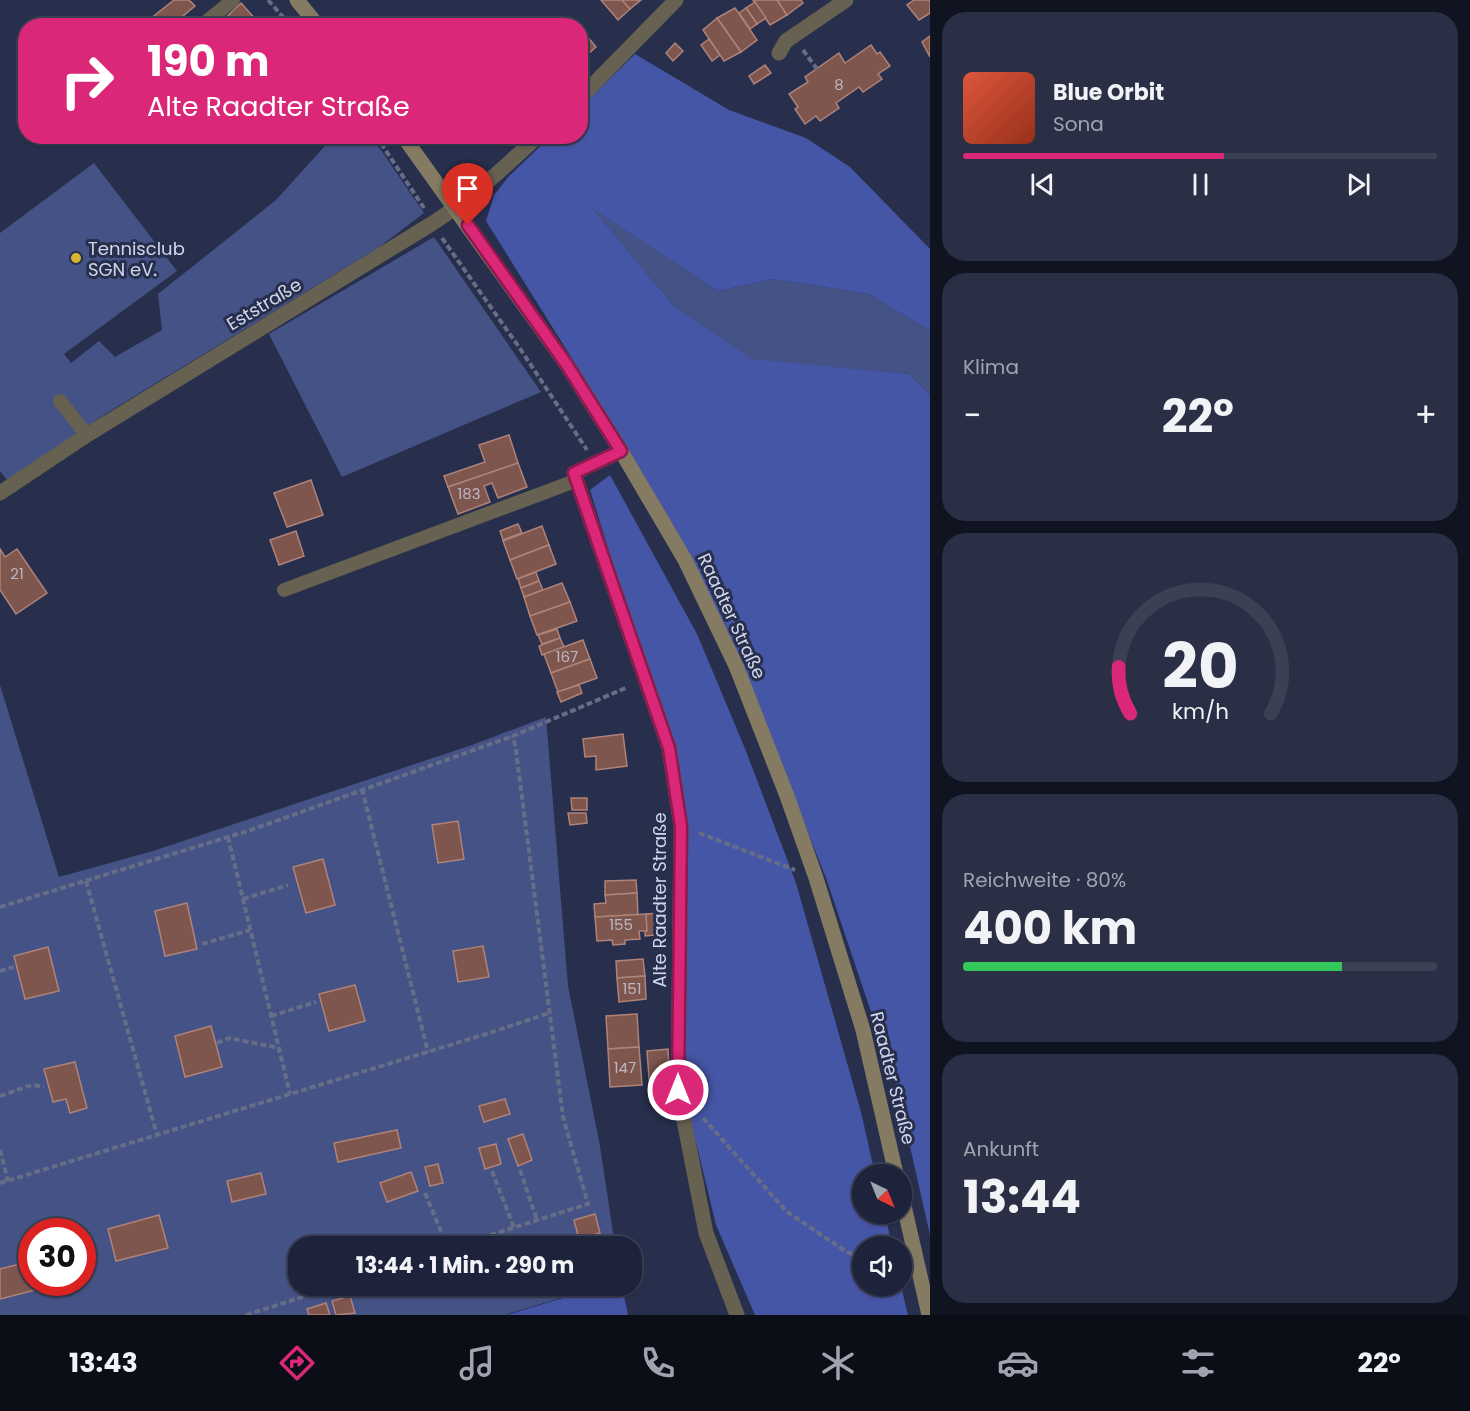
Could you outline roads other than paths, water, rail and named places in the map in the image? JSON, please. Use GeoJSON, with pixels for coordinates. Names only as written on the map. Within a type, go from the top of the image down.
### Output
{"type":"FeatureCollection","features":[{"type":"Feature","properties":{"kind":"main road"},"geometry":{"type":"LineString","coordinates":[[297,0],[312,18]]}},
{"type":"Feature","properties":{"kind":"main road","name":"Raadter Straße"},"geometry":{"type":"LineString","coordinates":[[409,144],[567,365],[621,451],[685,560],[736,666],[787,796],[816,878],[863,1030],[894,1164]]}},
{"type":"Feature","properties":{"kind":"main road"},"geometry":{"type":"LineString","coordinates":[[908,1224],[929,1315]]}},
{"type":"Feature","properties":{"kind":"street"},"geometry":{"type":"LineString","coordinates":[[588,90],[676,0]]}},
{"type":"Feature","properties":{"kind":"street"},"geometry":{"type":"LineString","coordinates":[[779,53],[786,41],[846,0]]}},
{"type":"Feature","properties":{"kind":"street","name":"Eststraße"},"geometry":{"type":"LineString","coordinates":[[0,493],[87,435],[433,224],[495,176],[529,144]]}},
{"type":"Feature","properties":{"kind":"street"},"geometry":{"type":"LineString","coordinates":[[575,481],[574,473],[621,451]]}},
{"type":"Feature","properties":{"kind":"street","name":"Alte Raadter Straße"},"geometry":{"type":"LineString","coordinates":[[575,481],[669,748],[681,826],[678,1090],[706,1233],[737,1315]]}},
{"type":"Feature","properties":{"kind":"lane"},"geometry":{"type":"LineString","coordinates":[[211,18],[233,0]]}},
{"type":"Feature","properties":{"kind":"lane"},"geometry":{"type":"LineString","coordinates":[[60,400],[87,435]]}},
{"type":"Feature","properties":{"kind":"lane"},"geometry":{"type":"LineString","coordinates":[[284,590],[575,481]]}},
{"type":"Feature","properties":{"kind":"place","name":"Tennisclub SGN eV."},"geometry":{"type":"Point","coordinates":[76,258]}}]}
